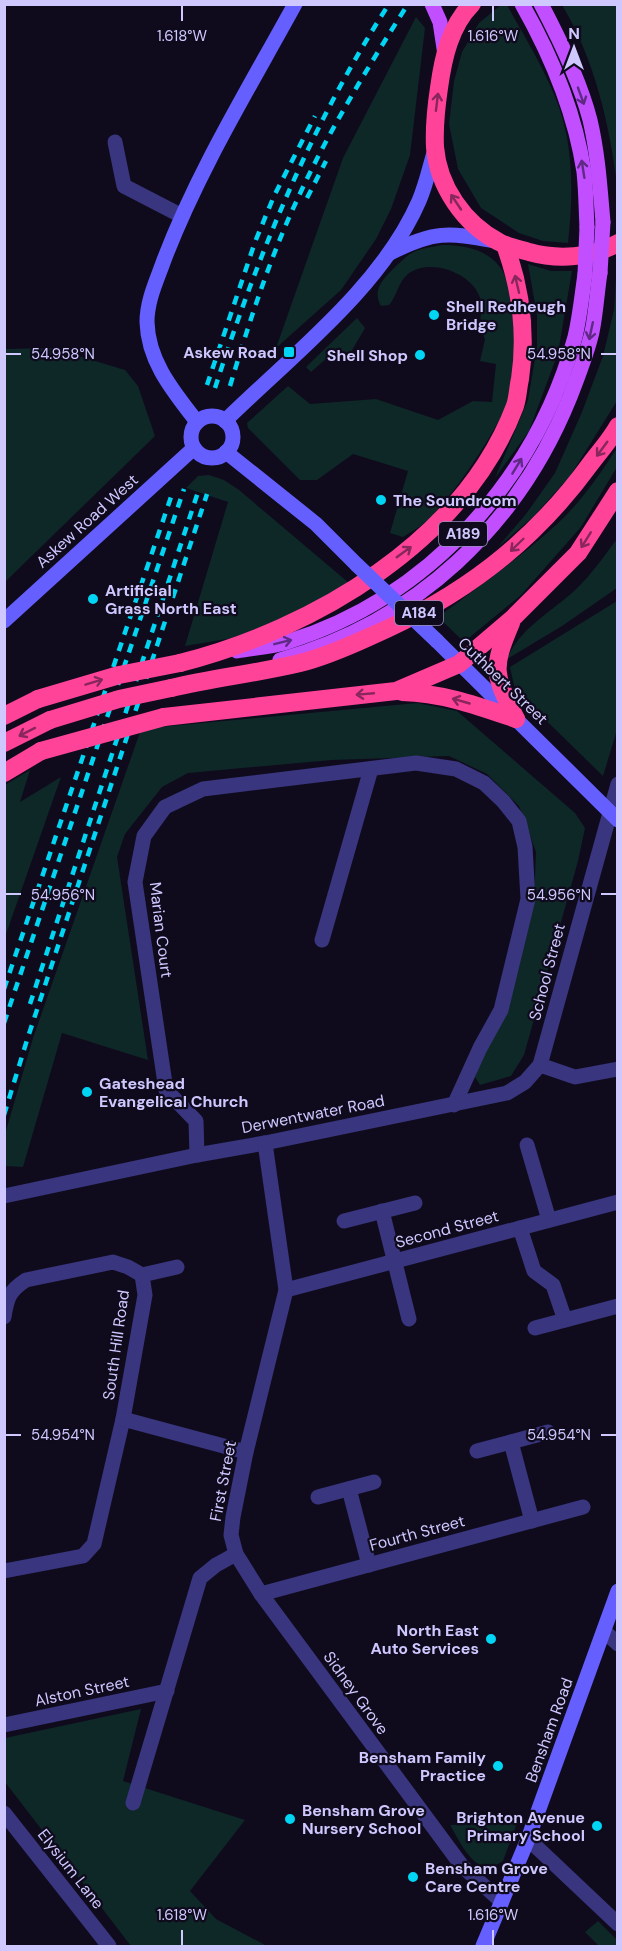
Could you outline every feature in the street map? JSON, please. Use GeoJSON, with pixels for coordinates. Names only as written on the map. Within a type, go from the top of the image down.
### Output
{"type":"FeatureCollection","features":[{"type":"Feature","properties":{"kind":"highway"},"geometry":{"type":"LineString","coordinates":[[472,4],[457,24],[445,55],[436,112],[435,149],[441,174],[456,204],[482,231],[501,243],[538,254],[558,257],[588,254],[618,243]]}},
{"type":"Feature","properties":{"kind":"highway"},"geometry":{"type":"LineString","coordinates":[[4,716],[38,699],[119,675],[205,656],[272,631],[335,601],[412,547],[447,513],[480,471],[515,404],[524,339],[516,279],[501,243]]}},
{"type":"Feature","properties":{"kind":"highway","name":"A184"},"geometry":{"type":"LineString","coordinates":[[4,743],[50,720],[119,699],[211,679],[302,663],[396,626],[445,599],[498,563],[544,519],[575,485],[618,426]]}},
{"type":"Feature","properties":{"kind":"highway"},"geometry":{"type":"LineString","coordinates":[[396,692],[459,664],[513,618],[578,553],[618,491]]}},
{"type":"Feature","properties":{"kind":"highway"},"geometry":{"type":"LineString","coordinates":[[513,618],[500,649],[497,668],[498,683],[516,719]]}},
{"type":"Feature","properties":{"kind":"highway"},"geometry":{"type":"LineString","coordinates":[[4,773],[41,751],[164,717],[316,699],[396,692],[427,692],[516,719]]}},
{"type":"Feature","properties":{"kind":"main road"},"geometry":{"type":"LineString","coordinates":[[432,4],[440,22],[445,55]]}},
{"type":"Feature","properties":{"kind":"main road","name":"A189"},"geometry":{"type":"LineString","coordinates":[[211,679],[293,656],[354,632],[379,620],[424,590],[462,560],[500,519],[534,470],[558,427],[592,333],[593,273],[587,227],[584,174],[575,124],[544,43],[522,4]]}},
{"type":"Feature","properties":{"kind":"main road","name":"A189"},"geometry":{"type":"LineString","coordinates":[[205,656],[285,643],[335,624],[367,608],[411,580],[450,548],[488,507],[533,439],[561,379],[593,273],[603,222],[599,172],[589,120],[561,40],[541,4]]}},
{"type":"Feature","properties":{"kind":"street"},"geometry":{"type":"LineString","coordinates":[[197,422],[171,388],[159,367],[150,343],[147,321],[150,298],[182,216],[295,4]]}},
{"type":"Feature","properties":{"kind":"street"},"geometry":{"type":"LineString","coordinates":[[115,142],[124,186],[182,216]]}},
{"type":"Feature","properties":{"kind":"street"},"geometry":{"type":"LineString","coordinates":[[225,421],[332,321],[390,253],[418,202],[435,149]]}},
{"type":"Feature","properties":{"kind":"street"},"geometry":{"type":"LineString","coordinates":[[390,253],[410,243],[435,235],[467,236],[501,243]]}},
{"type":"Feature","properties":{"kind":"street"},"geometry":{"type":"LineString","coordinates":[[209,416],[225,421],[232,435],[230,448],[219,457],[207,457],[200,454],[194,448],[191,433],[197,422],[209,416]]}},
{"type":"Feature","properties":{"kind":"street","name":"Askew Road West"},"geometry":{"type":"LineString","coordinates":[[4,621],[194,448]]}},
{"type":"Feature","properties":{"kind":"street","name":"Cuthbert Street"},"geometry":{"type":"LineString","coordinates":[[226,452],[316,524],[614,816]]}},
{"type":"Feature","properties":{"kind":"street","name":"Marian Court"},"geometry":{"type":"LineString","coordinates":[[197,1155],[196,1121],[166,1090],[135,882],[144,836],[165,807],[203,789],[416,763],[456,769],[484,783],[519,821],[525,847],[528,899],[501,1010],[480,1048],[454,1105]]}},
{"type":"Feature","properties":{"kind":"street"},"geometry":{"type":"LineString","coordinates":[[322,940],[371,769]]}},
{"type":"Feature","properties":{"kind":"street","name":"School Street"},"geometry":{"type":"LineString","coordinates":[[540,1065],[614,816],[618,784]]}},
{"type":"Feature","properties":{"kind":"street"},"geometry":{"type":"LineString","coordinates":[[540,1065],[575,1077],[618,1069]]}},
{"type":"Feature","properties":{"kind":"street","name":"Derwentwater Road"},"geometry":{"type":"LineString","coordinates":[[10,1195],[507,1093],[525,1082],[540,1065]]}},
{"type":"Feature","properties":{"kind":"street","name":"First Street"},"geometry":{"type":"LineString","coordinates":[[236,1554],[231,1535],[233,1517],[246,1452],[286,1290],[265,1143]]}},
{"type":"Feature","properties":{"kind":"street"},"geometry":{"type":"LineString","coordinates":[[527,1145],[549,1220]]}},
{"type":"Feature","properties":{"kind":"street","name":"Second Street"},"geometry":{"type":"LineString","coordinates":[[286,1290],[618,1202]]}},
{"type":"Feature","properties":{"kind":"street"},"geometry":{"type":"LineString","coordinates":[[344,1221],[415,1203]]}},
{"type":"Feature","properties":{"kind":"street"},"geometry":{"type":"LineString","coordinates":[[382,1211],[409,1319]]}},
{"type":"Feature","properties":{"kind":"street"},"geometry":{"type":"LineString","coordinates":[[520,1227],[534,1271],[553,1285],[565,1320]]}},
{"type":"Feature","properties":{"kind":"street","name":"South Hill Road"},"geometry":{"type":"LineString","coordinates":[[4,1317],[7,1300],[13,1288],[26,1280],[113,1262],[142,1275],[177,1267]]}},
{"type":"Feature","properties":{"kind":"street","name":"South Hill Road"},"geometry":{"type":"LineString","coordinates":[[4,1571],[83,1557],[94,1544],[123,1419],[145,1295],[142,1275]]}},
{"type":"Feature","properties":{"kind":"street"},"geometry":{"type":"LineString","coordinates":[[535,1328],[618,1306]]}},
{"type":"Feature","properties":{"kind":"street","name":"South Hill Road"},"geometry":{"type":"LineString","coordinates":[[123,1419],[246,1452]]}},
{"type":"Feature","properties":{"kind":"street"},"geometry":{"type":"LineString","coordinates":[[477,1451],[548,1432]]}},
{"type":"Feature","properties":{"kind":"street"},"geometry":{"type":"LineString","coordinates":[[511,1442],[532,1521]]}},
{"type":"Feature","properties":{"kind":"street"},"geometry":{"type":"LineString","coordinates":[[318,1497],[374,1482]]}},
{"type":"Feature","properties":{"kind":"street"},"geometry":{"type":"LineString","coordinates":[[349,1489],[369,1565]]}},
{"type":"Feature","properties":{"kind":"street","name":"Fourth Street"},"geometry":{"type":"LineString","coordinates":[[261,1594],[583,1507]]}},
{"type":"Feature","properties":{"kind":"street"},"geometry":{"type":"LineString","coordinates":[[133,1803],[200,1578],[216,1565],[236,1554]]}},
{"type":"Feature","properties":{"kind":"street","name":"Sidney Grove"},"geometry":{"type":"LineString","coordinates":[[236,1554],[261,1594],[462,1866],[502,1902]]}},
{"type":"Feature","properties":{"kind":"street","name":"Bensham Road"},"geometry":{"type":"LineString","coordinates":[[483,1947],[528,1839],[618,1591]]}},
{"type":"Feature","properties":{"kind":"street"},"geometry":{"type":"LineString","coordinates":[[604,1631],[618,1644]]}},
{"type":"Feature","properties":{"kind":"street","name":"Alston Street"},"geometry":{"type":"LineString","coordinates":[[4,1725],[167,1691]]}},
{"type":"Feature","properties":{"kind":"street","name":"Elysium Lane"},"geometry":{"type":"LineString","coordinates":[[4,1813],[109,1947]]}},
{"type":"Feature","properties":{"kind":"street"},"geometry":{"type":"LineString","coordinates":[[528,1839],[618,1924]]}},
{"type":"Feature","properties":{"kind":"green space"},"geometry":{"type":"Polygon","coordinates":[[[502,4],[507,5],[542,68],[564,124],[571,174],[568,243],[543,241],[519,233],[481,208],[458,169],[449,124],[454,81],[462,52],[479,23],[502,4]]]}},
{"type":"Feature","properties":{"kind":"green space"},"geometry":{"type":"Polygon","coordinates":[[[562,5],[617,5],[617,184],[610,137],[598,91],[583,47],[562,5]]]}},
{"type":"Feature","properties":{"kind":"green space"},"geometry":{"type":"Polygon","coordinates":[[[416,17],[425,28],[410,155],[391,209],[376,239],[341,290],[276,348],[343,158],[416,17]]]}},
{"type":"Feature","properties":{"kind":"green space"},"geometry":{"type":"Polygon","coordinates":[[[442,245],[466,247],[481,252],[500,267],[506,279],[511,294],[515,333],[512,389],[506,410],[458,485],[429,519],[403,537],[390,533],[408,471],[353,454],[317,480],[300,480],[248,428],[247,423],[288,386],[310,404],[376,399],[438,420],[473,401],[492,402],[496,364],[480,361],[485,339],[481,327],[481,304],[476,289],[469,281],[449,270],[427,267],[417,269],[405,277],[389,305],[381,306],[378,300],[378,289],[381,284],[406,257],[418,250],[442,245]]]}},
{"type":"Feature","properties":{"kind":"green space"},"geometry":{"type":"Polygon","coordinates":[[[617,263],[617,401],[570,476],[534,516],[497,548],[526,514],[555,473],[582,412],[603,356],[614,310],[617,263]]]}},
{"type":"Feature","properties":{"kind":"green space"},"geometry":{"type":"Polygon","coordinates":[[[528,264],[551,271],[572,271],[558,353],[529,431],[495,478],[528,400],[537,347],[537,315],[528,264]]]}},
{"type":"Feature","properties":{"kind":"green space"},"geometry":{"type":"Polygon","coordinates":[[[357,318],[365,328],[348,357],[337,349],[311,372],[306,367],[357,318]]]}},
{"type":"Feature","properties":{"kind":"green space"},"geometry":{"type":"Polygon","coordinates":[[[52,348],[125,370],[138,386],[155,436],[5,582],[5,349],[52,348]]]}},
{"type":"Feature","properties":{"kind":"green space"},"geometry":{"type":"Polygon","coordinates":[[[617,448],[617,467],[581,527],[521,595],[464,642],[438,617],[514,560],[557,524],[597,478],[617,448]]]}},
{"type":"Feature","properties":{"kind":"green space"},"geometry":{"type":"Polygon","coordinates":[[[209,475],[224,480],[239,490],[349,583],[289,616],[233,638],[185,646],[228,502],[186,488],[198,476],[209,475]]]}},
{"type":"Feature","properties":{"kind":"green space"},"geometry":{"type":"Polygon","coordinates":[[[617,539],[617,588],[562,626],[507,659],[521,636],[582,583],[617,539]]]}},
{"type":"Feature","properties":{"kind":"green space"},"geometry":{"type":"Polygon","coordinates":[[[617,601],[617,730],[603,776],[515,690],[510,667],[617,601]]]}},
{"type":"Feature","properties":{"kind":"green space"},"geometry":{"type":"Polygon","coordinates":[[[417,703],[457,711],[575,813],[585,828],[578,861],[524,1055],[511,1076],[480,1085],[475,1077],[534,898],[536,852],[519,806],[487,774],[449,756],[332,760],[188,773],[162,787],[125,834],[117,857],[148,1060],[62,1033],[23,1167],[5,1166],[5,1134],[33,1038],[140,732],[159,727],[417,703]]]}},
{"type":"Feature","properties":{"kind":"green space"},"geometry":{"type":"Polygon","coordinates":[[[30,770],[20,802],[61,777],[5,937],[5,785],[30,770]]]}},
{"type":"Feature","properties":{"kind":"green space"},"geometry":{"type":"Polygon","coordinates":[[[141,1709],[123,1781],[245,1820],[190,1891],[216,1919],[267,1946],[131,1946],[5,1782],[5,1738],[141,1709]]]}},
{"type":"Feature","properties":{"kind":"green space"},"geometry":{"type":"Polygon","coordinates":[[[517,1823],[503,1861],[493,1866],[477,1863],[470,1857],[450,1825],[517,1823]]]}},
{"type":"Feature","properties":{"kind":"green space"},"geometry":{"type":"Polygon","coordinates":[[[598,1921],[617,1940],[617,1946],[599,1946],[585,1932],[598,1921]]]}},
{"type":"Feature","properties":{"kind":"railway"},"geometry":{"type":"LineString","coordinates":[[215,388],[250,288],[289,190],[335,95],[389,4]]}},
{"type":"Feature","properties":{"kind":"railway"},"geometry":{"type":"LineString","coordinates":[[230,386],[252,315],[297,200],[335,125],[408,4]]}},
{"type":"Feature","properties":{"kind":"railway"},"geometry":{"type":"LineString","coordinates":[[207,385],[255,242],[274,196],[315,116]]}},
{"type":"Feature","properties":{"kind":"railway"},"geometry":{"type":"LineString","coordinates":[[307,198],[326,161]]}},
{"type":"Feature","properties":{"kind":"railway"},"geometry":{"type":"LineString","coordinates":[[4,1023],[184,489]]}},
{"type":"Feature","properties":{"kind":"railway"},"geometry":{"type":"LineString","coordinates":[[30,1004],[198,492]]}},
{"type":"Feature","properties":{"kind":"railway"},"geometry":{"type":"LineString","coordinates":[[4,1115],[207,494]]}},
{"type":"Feature","properties":{"kind":"railway"},"geometry":{"type":"LineString","coordinates":[[4,989],[171,497]]}},
{"type":"Feature","properties":{"kind":"place","name":"Shell Redheugh Bridge"},"geometry":{"type":"Point","coordinates":[434,315]}},
{"type":"Feature","properties":{"kind":"place","name":"Askew Road"},"geometry":{"type":"Point","coordinates":[289,352]}},
{"type":"Feature","properties":{"kind":"place","name":"Shell Shop"},"geometry":{"type":"Point","coordinates":[420,355]}},
{"type":"Feature","properties":{"kind":"place","name":"The Soundroom"},"geometry":{"type":"Point","coordinates":[381,500]}},
{"type":"Feature","properties":{"kind":"place","name":"Artificial Grass North East"},"geometry":{"type":"Point","coordinates":[93,599]}},
{"type":"Feature","properties":{"kind":"place","name":"Gateshead Evangelical Church"},"geometry":{"type":"Point","coordinates":[87,1092]}},
{"type":"Feature","properties":{"kind":"place","name":"North East Auto Services"},"geometry":{"type":"Point","coordinates":[491,1639]}},
{"type":"Feature","properties":{"kind":"place","name":"Bensham Family Practice"},"geometry":{"type":"Point","coordinates":[498,1766]}},
{"type":"Feature","properties":{"kind":"place","name":"Bensham Grove Nursery School"},"geometry":{"type":"Point","coordinates":[290,1819]}},
{"type":"Feature","properties":{"kind":"place","name":"Brighton Avenue Primary School"},"geometry":{"type":"Point","coordinates":[597,1826]}},
{"type":"Feature","properties":{"kind":"place","name":"Bensham Grove Care Centre"},"geometry":{"type":"Point","coordinates":[413,1877]}}]}
